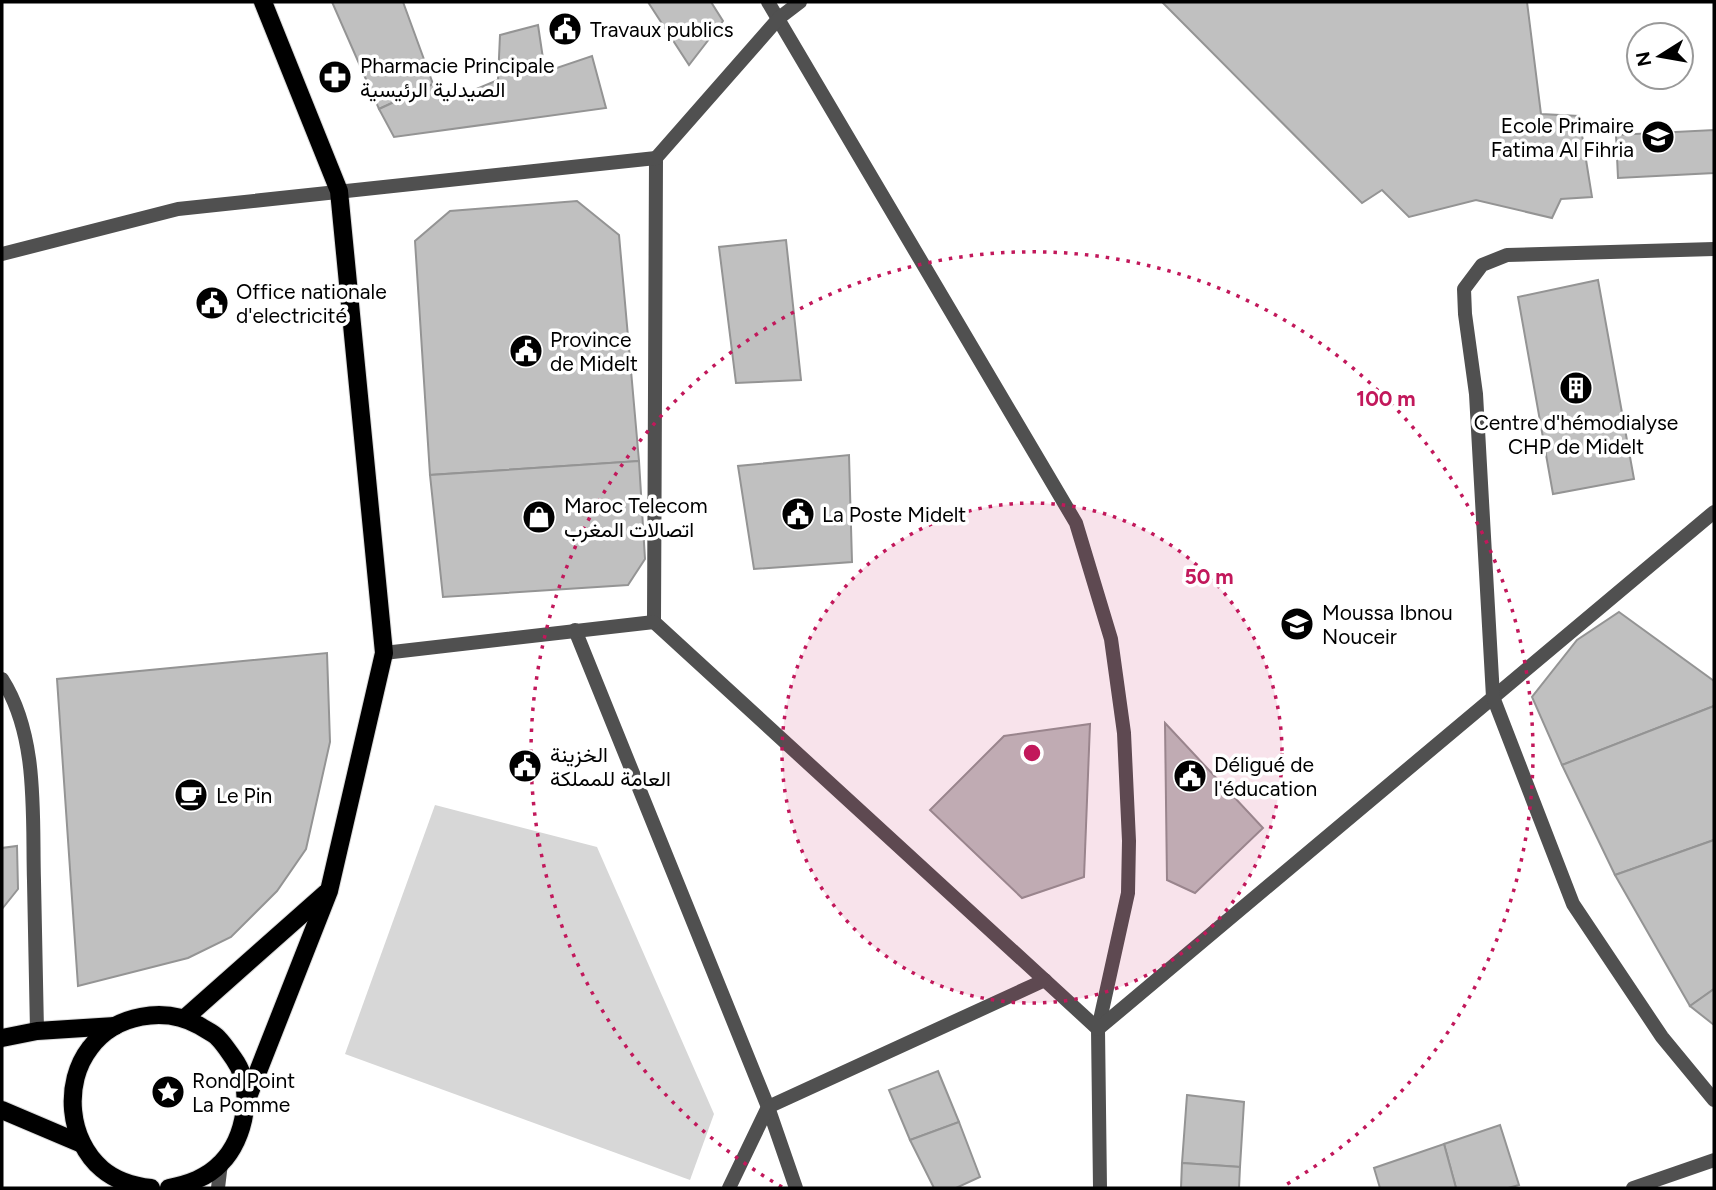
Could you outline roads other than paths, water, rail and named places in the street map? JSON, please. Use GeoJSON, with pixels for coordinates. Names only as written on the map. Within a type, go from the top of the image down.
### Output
{"type":"FeatureCollection","features":[{"type":"Feature","properties":{"kind":"main road"},"geometry":{"type":"LineString","coordinates":[[169,1188],[194,1182],[222,1163],[240,1135],[246,1102],[329,891],[384,653],[339,191],[262,2]]}},
{"type":"Feature","properties":{"kind":"main road"},"geometry":{"type":"LineString","coordinates":[[185,1018],[329,891]]}},
{"type":"Feature","properties":{"kind":"main road"},"geometry":{"type":"LineString","coordinates":[[2,1038],[37,1031],[115,1026],[149,1014],[185,1018],[217,1036],[239,1066],[246,1102]]}},
{"type":"Feature","properties":{"kind":"main road"},"geometry":{"type":"LineString","coordinates":[[115,1026],[90,1048],[74,1078],[72,1112],[82,1144],[102,1169],[130,1185],[151,1188]]}},
{"type":"Feature","properties":{"kind":"main road"},"geometry":{"type":"LineString","coordinates":[[2,1110],[82,1144]]}},
{"type":"Feature","properties":{"kind":"street"},"geometry":{"type":"LineString","coordinates":[[768,2],[1076,523],[1111,639],[1124,733],[1129,841],[1128,893],[1098,1029],[1100,1188]]}},
{"type":"Feature","properties":{"kind":"street"},"geometry":{"type":"LineString","coordinates":[[800,2],[779,18],[656,158],[654,622],[1098,1029]]}},
{"type":"Feature","properties":{"kind":"street"},"geometry":{"type":"LineString","coordinates":[[2,254],[178,209],[656,158]]}},
{"type":"Feature","properties":{"kind":"street"},"geometry":{"type":"LineString","coordinates":[[1714,249],[1507,255],[1482,265],[1464,289],[1476,394],[1493,697],[1573,904],[1662,1037],[1714,1100]]}},
{"type":"Feature","properties":{"kind":"street"},"geometry":{"type":"LineString","coordinates":[[1098,1029],[1714,512]]}},
{"type":"Feature","properties":{"kind":"street"},"geometry":{"type":"LineString","coordinates":[[384,653],[654,622]]}},
{"type":"Feature","properties":{"kind":"street"},"geometry":{"type":"LineString","coordinates":[[575,630],[768,1107],[796,1188]]}},
{"type":"Feature","properties":{"kind":"street"},"geometry":{"type":"LineString","coordinates":[[2,679],[23,728],[32,783],[37,1031]]}},
{"type":"Feature","properties":{"kind":"street"},"geometry":{"type":"LineString","coordinates":[[729,1188],[768,1107],[1045,980]]}},
{"type":"Feature","properties":{"kind":"street"},"geometry":{"type":"LineString","coordinates":[[1633,1188],[1714,1160]]}},
{"type":"Feature","properties":{"kind":"street"},"geometry":{"type":"LineString","coordinates":[[219,1188],[222,1163]]}},
{"type":"Feature","properties":{"kind":"place","name":"Travaux publics"},"geometry":{"type":"Point","coordinates":[565,29]}},
{"type":"Feature","properties":{"kind":"place","name":"Pharmacie Principale الصيدلية الرئيسية"},"geometry":{"type":"Point","coordinates":[335,77]}},
{"type":"Feature","properties":{"kind":"place","name":"Ecole Primaire Fatima Al Fihria"},"geometry":{"type":"Point","coordinates":[1658,137]}},
{"type":"Feature","properties":{"kind":"place","name":"Office nationale d'electricité"},"geometry":{"type":"Point","coordinates":[212,303]}},
{"type":"Feature","properties":{"kind":"place","name":"Province de Midelt"},"geometry":{"type":"Point","coordinates":[526,351]}},
{"type":"Feature","properties":{"kind":"place","name":"Centre d'hémodialyse CHP de Midelt"},"geometry":{"type":"Point","coordinates":[1576,388]}},
{"type":"Feature","properties":{"kind":"place","name":"La Poste Midelt"},"geometry":{"type":"Point","coordinates":[798,514]}},
{"type":"Feature","properties":{"kind":"place","name":"Maroc Telecom اتصالات المغرب"},"geometry":{"type":"Point","coordinates":[539,517]}},
{"type":"Feature","properties":{"kind":"place","name":"Moussa Ibnou Nouceir"},"geometry":{"type":"Point","coordinates":[1297,624]}},
{"type":"Feature","properties":{"kind":"place","name":"الخزينة العامة للمملكة"},"geometry":{"type":"Point","coordinates":[525,766]}},
{"type":"Feature","properties":{"kind":"place","name":"Déligué de l'éducation"},"geometry":{"type":"Point","coordinates":[1190,776]}},
{"type":"Feature","properties":{"kind":"place","name":"Le Pin"},"geometry":{"type":"Point","coordinates":[191,795]}},
{"type":"Feature","properties":{"kind":"place","name":"Rond Point La Pomme"},"geometry":{"type":"Point","coordinates":[168,1092]}}]}
